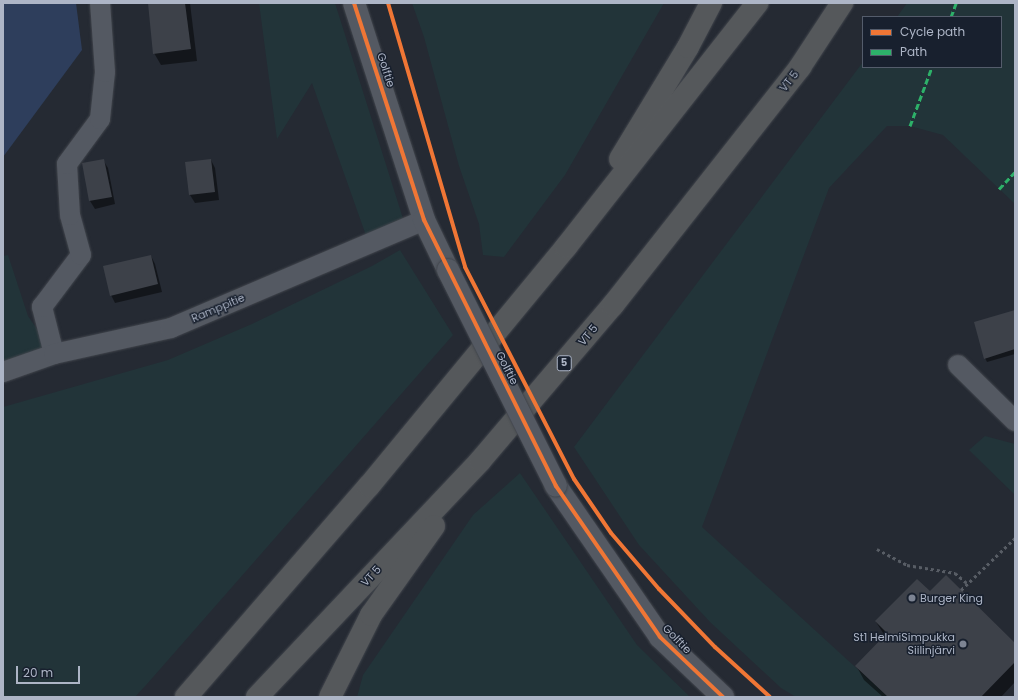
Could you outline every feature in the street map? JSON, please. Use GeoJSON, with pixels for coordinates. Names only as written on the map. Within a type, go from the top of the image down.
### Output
{"type":"FeatureCollection","features":[{"type":"Feature","properties":{"kind":"highway"},"geometry":{"type":"LineString","coordinates":[[566,247],[688,47],[711,3]]}},
{"type":"Feature","properties":{"kind":"highway"},"geometry":{"type":"LineString","coordinates":[[186,697],[369,486],[566,247],[757,3]]}},
{"type":"Feature","properties":{"kind":"highway","name":"VT 5"},"geometry":{"type":"LineString","coordinates":[[257,697],[480,461],[613,306],[800,67],[842,3]]}},
{"type":"Feature","properties":{"kind":"highway"},"geometry":{"type":"LineString","coordinates":[[330,697],[371,615],[480,461]]}},
{"type":"Feature","properties":{"kind":"street"},"geometry":{"type":"LineString","coordinates":[[54,354],[42,307],[81,255],[70,215],[67,164],[100,119],[105,72],[100,3]]}},
{"type":"Feature","properties":{"kind":"street","name":"Golftie"},"geometry":{"type":"LineString","coordinates":[[354,3],[424,220],[556,486],[660,636],[723,697]]}},
{"type":"Feature","properties":{"kind":"street","name":"Ramppitie"},"geometry":{"type":"LineString","coordinates":[[3,372],[54,354],[171,328],[424,220]]}},
{"type":"Feature","properties":{"kind":"street"},"geometry":{"type":"LineString","coordinates":[[958,365],[1015,421]]}},
{"type":"Feature","properties":{"kind":"path"},"geometry":{"type":"LineString","coordinates":[[961,590],[1015,538]]}},
{"type":"Feature","properties":{"kind":"path"},"geometry":{"type":"LineString","coordinates":[[877,549],[907,565],[955,573],[968,584]]}},
{"type":"Feature","properties":{"kind":"shaded area"},"geometry":{"type":"Polygon","coordinates":[[[259,3],[335,3],[406,228],[369,244],[312,83],[277,139],[259,3]]]}},
{"type":"Feature","properties":{"kind":"shaded area"},"geometry":{"type":"Polygon","coordinates":[[[412,3],[664,3],[565,175],[504,257],[483,255],[479,224],[459,166],[424,37],[412,3]]]}},
{"type":"Feature","properties":{"kind":"shaded area"},"geometry":{"type":"Polygon","coordinates":[[[907,3],[1015,3],[1015,204],[943,135],[910,126],[887,126],[829,188],[702,527],[888,697],[796,697],[781,688],[710,622],[639,545],[574,447],[862,63],[862,68],[1002,68],[1002,16],[898,16],[907,3]]]}},
{"type":"Feature","properties":{"kind":"shaded area"},"geometry":{"type":"Polygon","coordinates":[[[400,250],[453,335],[147,684],[135,697],[3,697],[3,407],[168,360],[252,324],[372,266],[400,250]]]}},
{"type":"Feature","properties":{"kind":"shaded area"},"geometry":{"type":"Polygon","coordinates":[[[8,255],[28,316],[54,354],[3,372],[3,256],[8,255]]]}},
{"type":"Feature","properties":{"kind":"shaded area"},"geometry":{"type":"Polygon","coordinates":[[[985,436],[1015,444],[1015,495],[969,450],[985,436]]]}},
{"type":"Feature","properties":{"kind":"shaded area"},"geometry":{"type":"Polygon","coordinates":[[[520,473],[637,645],[690,697],[357,697],[363,675],[473,515],[520,473]]]}},
{"type":"Feature","properties":{"kind":"water"},"geometry":{"type":"Polygon","coordinates":[[[3,3],[76,3],[82,50],[3,157],[3,3]]]}},
{"type":"Feature","properties":{"kind":"building"},"geometry":{"type":"Polygon","coordinates":[[[148,3],[185,3],[191,49],[153,54],[148,3]]]}},
{"type":"Feature","properties":{"kind":"building"},"geometry":{"type":"Polygon","coordinates":[[[104,159],[112,197],[89,201],[82,163],[104,159]]]}},
{"type":"Feature","properties":{"kind":"building"},"geometry":{"type":"Polygon","coordinates":[[[211,159],[215,192],[189,195],[185,162],[211,159]]]}},
{"type":"Feature","properties":{"kind":"building"},"geometry":{"type":"Polygon","coordinates":[[[151,255],[158,284],[110,296],[103,266],[151,255]]]}},
{"type":"Feature","properties":{"kind":"building"},"geometry":{"type":"Polygon","coordinates":[[[1015,310],[1015,349],[984,359],[974,322],[1015,310]]]}},
{"type":"Feature","properties":{"kind":"building"},"geometry":{"type":"Polygon","coordinates":[[[946,575],[1015,643],[1015,662],[981,697],[888,697],[855,666],[887,633],[875,621],[917,579],[930,591],[946,575]]]}},
{"type":"Feature","properties":{"kind":"marked path"},"geometry":{"type":"LineString","coordinates":[[951,16],[956,3]]}},
{"type":"Feature","properties":{"kind":"marked path"},"geometry":{"type":"LineString","coordinates":[[910,126],[932,68]]}},
{"type":"Feature","properties":{"kind":"marked path"},"geometry":{"type":"LineString","coordinates":[[999,189],[1015,172]]}},
{"type":"Feature","properties":{"kind":"cycle path"},"geometry":{"type":"LineString","coordinates":[[354,3],[424,220],[556,486],[660,637],[723,697]]}},
{"type":"Feature","properties":{"kind":"cycle path"},"geometry":{"type":"LineString","coordinates":[[388,3],[465,267],[574,479],[611,533],[659,589],[715,647],[770,697]]}},
{"type":"Feature","properties":{"kind":"place","name":"Burger King"},"geometry":{"type":"Point","coordinates":[912,598]}},
{"type":"Feature","properties":{"kind":"place","name":"St1 HelmiSimpukka Siilinjärvi"},"geometry":{"type":"Point","coordinates":[963,644]}}]}
